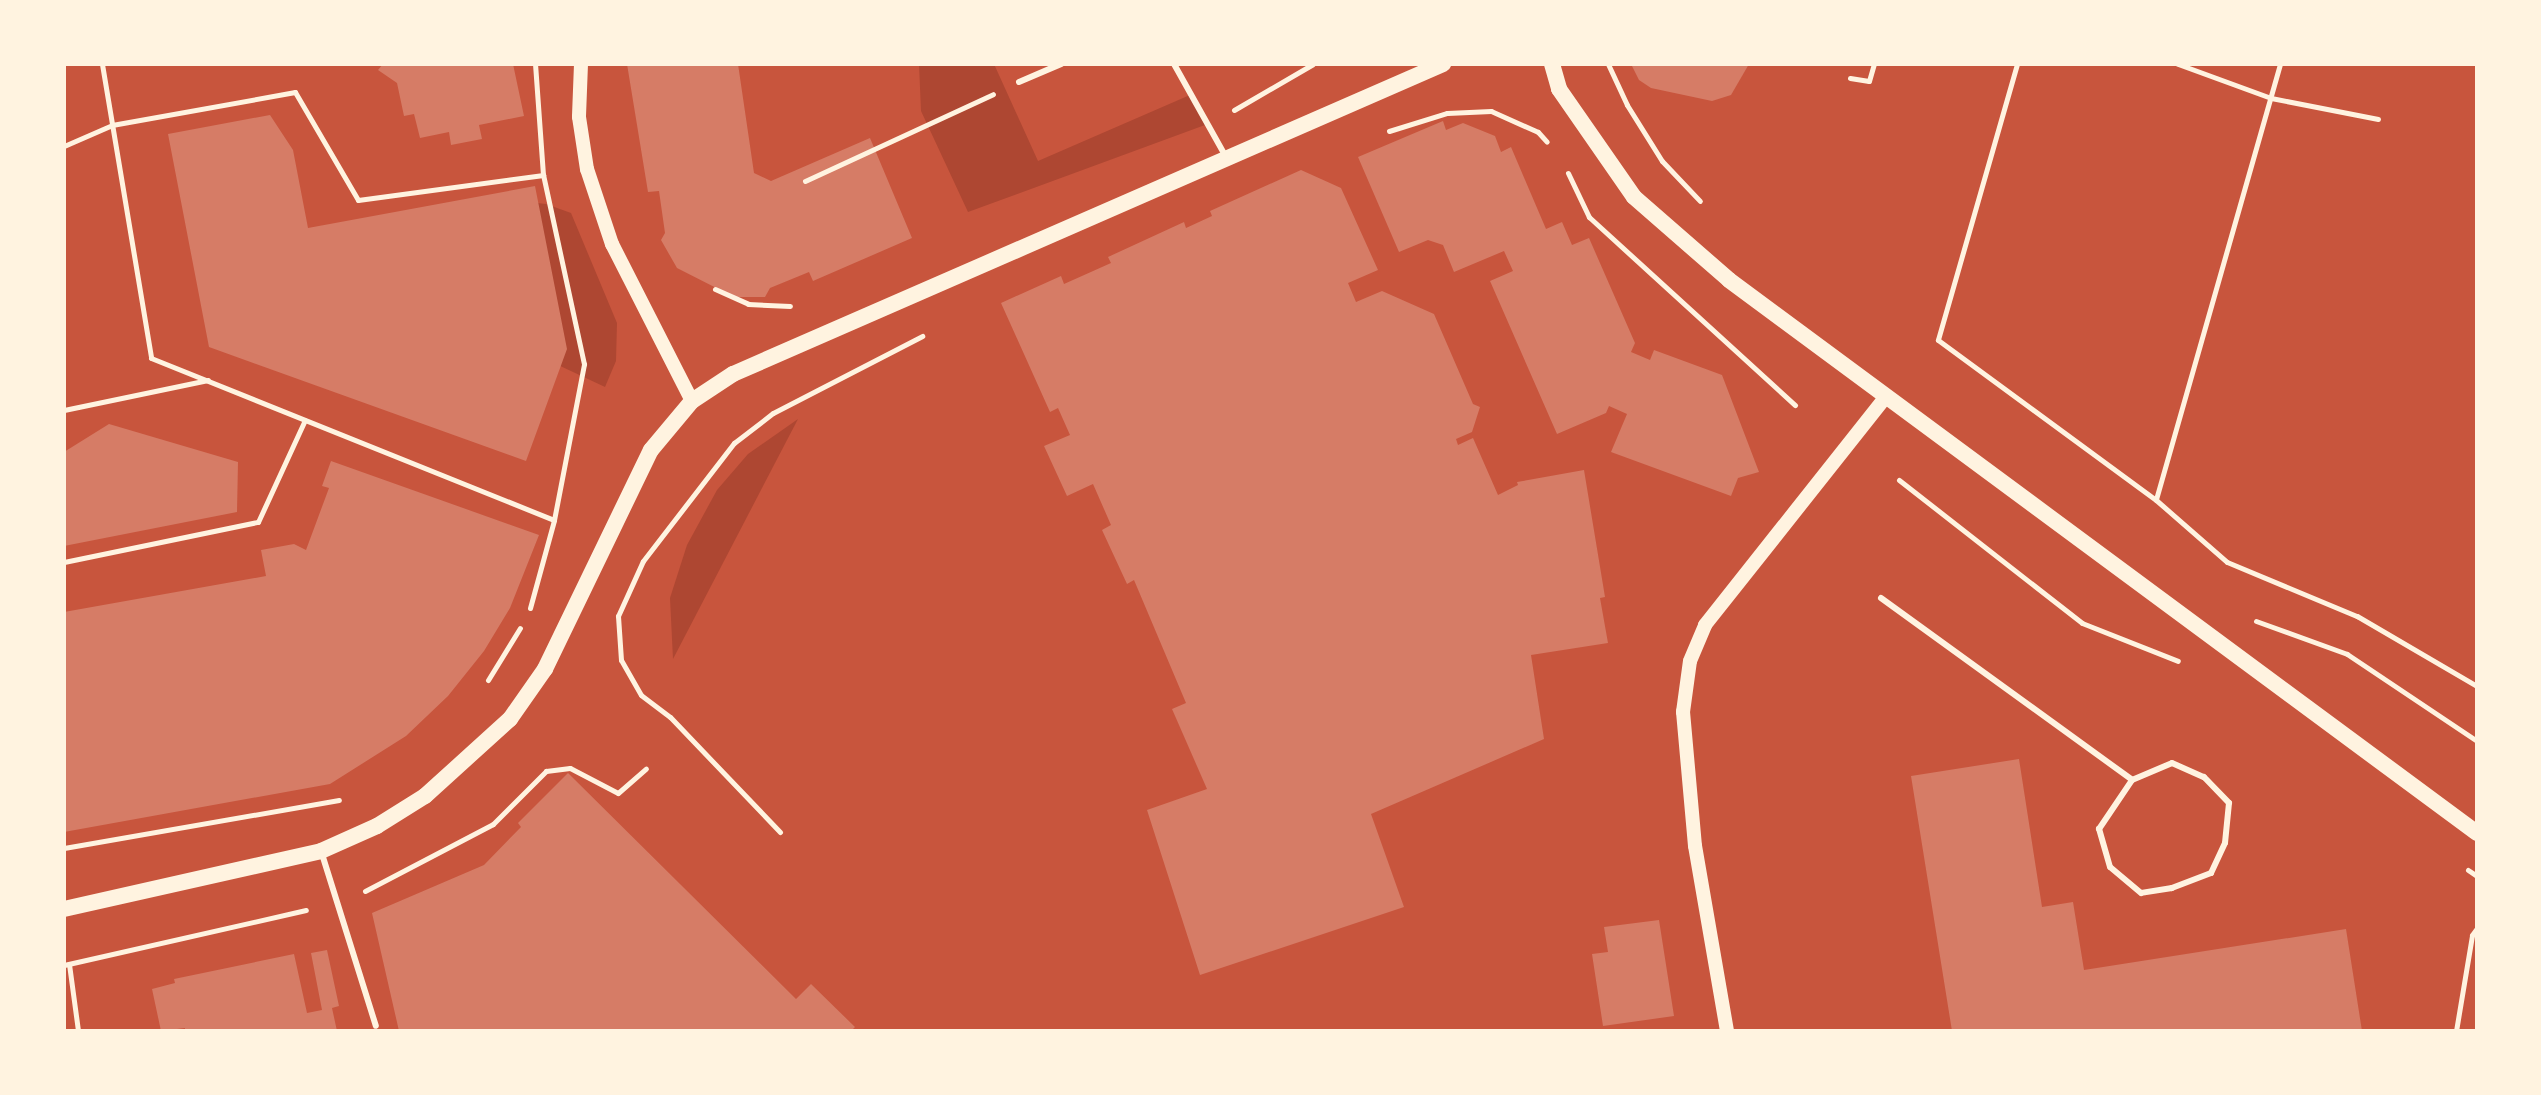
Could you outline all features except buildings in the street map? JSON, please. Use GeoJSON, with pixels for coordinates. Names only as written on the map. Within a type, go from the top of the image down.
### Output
{"type":"FeatureCollection","features":[{"type":"Feature","properties":{"kind":"main road"},"geometry":{"type":"LineString","coordinates":[[64,909],[321,851],[377,826],[425,796],[510,719],[545,669],[651,450],[692,401],[733,374],[1443,64]]}},
{"type":"Feature","properties":{"kind":"main road"},"geometry":{"type":"LineString","coordinates":[[1552,64],[1559,89],[1634,197],[1729,280],[2477,833]]}},
{"type":"Feature","properties":{"kind":"street"},"geometry":{"type":"LineString","coordinates":[[581,64],[579,117],[587,169],[612,244],[692,401]]}},
{"type":"Feature","properties":{"kind":"street"},"geometry":{"type":"LineString","coordinates":[[1727,1031],[1695,846],[1683,712],[1690,661],[1705,625],[1886,397]]}},
{"type":"Feature","properties":{"kind":"lane"},"geometry":{"type":"LineString","coordinates":[[1019,82],[1061,64]]}},
{"type":"Feature","properties":{"kind":"lane"},"geometry":{"type":"LineString","coordinates":[[1174,64],[1226,157]]}},
{"type":"Feature","properties":{"kind":"lane"},"geometry":{"type":"LineString","coordinates":[[1881,598],[2132,780]]}},
{"type":"Feature","properties":{"kind":"lane"},"geometry":{"type":"LineString","coordinates":[[2172,763],[2204,777],[2229,803],[2225,843],[2211,873],[2172,888],[2141,893],[2110,867],[2099,829],[2132,780],[2172,763]]}},
{"type":"Feature","properties":{"kind":"lane"},"geometry":{"type":"LineString","coordinates":[[321,851],[376,1026]]}},
{"type":"Feature","properties":{"kind":"path"},"geometry":{"type":"LineString","coordinates":[[102,64],[151,358],[554,520]]}},
{"type":"Feature","properties":{"kind":"path"},"geometry":{"type":"LineString","coordinates":[[481,691],[528,615],[554,520],[584,364],[543,175],[535,64]]}},
{"type":"Feature","properties":{"kind":"path"},"geometry":{"type":"LineString","coordinates":[[1608,64],[1627,105],[1662,161],[1704,205]]}},
{"type":"Feature","properties":{"kind":"path"},"geometry":{"type":"LineString","coordinates":[[1850,78],[1869,81],[1874,64]]}},
{"type":"Feature","properties":{"kind":"path"},"geometry":{"type":"LineString","coordinates":[[2017,64],[1938,340],[2156,500],[2227,562],[2357,616],[2477,686]]}},
{"type":"Feature","properties":{"kind":"path"},"geometry":{"type":"LineString","coordinates":[[2178,64],[2271,98],[2378,119]]}},
{"type":"Feature","properties":{"kind":"path"},"geometry":{"type":"LineString","coordinates":[[2156,500],[2280,64]]}},
{"type":"Feature","properties":{"kind":"path"},"geometry":{"type":"LineString","coordinates":[[64,146],[112,125],[295,92],[358,200],[543,175]]}},
{"type":"Feature","properties":{"kind":"path"},"geometry":{"type":"LineString","coordinates":[[805,181],[969,105]]}},
{"type":"Feature","properties":{"kind":"path"},"geometry":{"type":"LineString","coordinates":[[1377,135],[1447,113],[1491,111],[1538,132],[1555,152]]}},
{"type":"Feature","properties":{"kind":"path"},"geometry":{"type":"LineString","coordinates":[[1563,162],[1589,217],[1795,405]]}},
{"type":"Feature","properties":{"kind":"path"},"geometry":{"type":"LineString","coordinates":[[780,832],[670,717],[641,695],[621,660],[618,616],[643,561],[734,443],[773,413],[924,334]]}},
{"type":"Feature","properties":{"kind":"path"},"geometry":{"type":"LineString","coordinates":[[64,410],[210,380]]}},
{"type":"Feature","properties":{"kind":"path"},"geometry":{"type":"LineString","coordinates":[[64,562],[258,522],[305,420]]}},
{"type":"Feature","properties":{"kind":"path"},"geometry":{"type":"LineString","coordinates":[[1899,480],[2082,623],[2192,666]]}},
{"type":"Feature","properties":{"kind":"path"},"geometry":{"type":"LineString","coordinates":[[2254,620],[2347,654],[2477,741]]}},
{"type":"Feature","properties":{"kind":"path"},"geometry":{"type":"LineString","coordinates":[[64,848],[351,798]]}},
{"type":"Feature","properties":{"kind":"path"},"geometry":{"type":"LineString","coordinates":[[2465,868],[2477,876]]}},
{"type":"Feature","properties":{"kind":"path"},"geometry":{"type":"LineString","coordinates":[[2456,1031],[2472,935],[2477,928]]}},
{"type":"Feature","properties":{"kind":"path"},"geometry":{"type":"LineString","coordinates":[[69,964],[78,1031]]}},
{"type":"Feature","properties":{"kind":"shaded area"},"geometry":{"type":"Polygon","coordinates":[[[919,64],[994,64],[1038,161],[1190,95],[1205,125],[968,212],[921,111],[919,64]]]}},
{"type":"Feature","properties":{"kind":"shaded area"},"geometry":{"type":"Polygon","coordinates":[[[510,200],[546,204],[571,213],[617,323],[616,361],[605,387],[492,334],[510,200]]]}},
{"type":"Feature","properties":{"kind":"shaded area"},"geometry":{"type":"Polygon","coordinates":[[[798,419],[673,659],[670,598],[687,545],[717,490],[748,454],[798,419]]]}}]}
